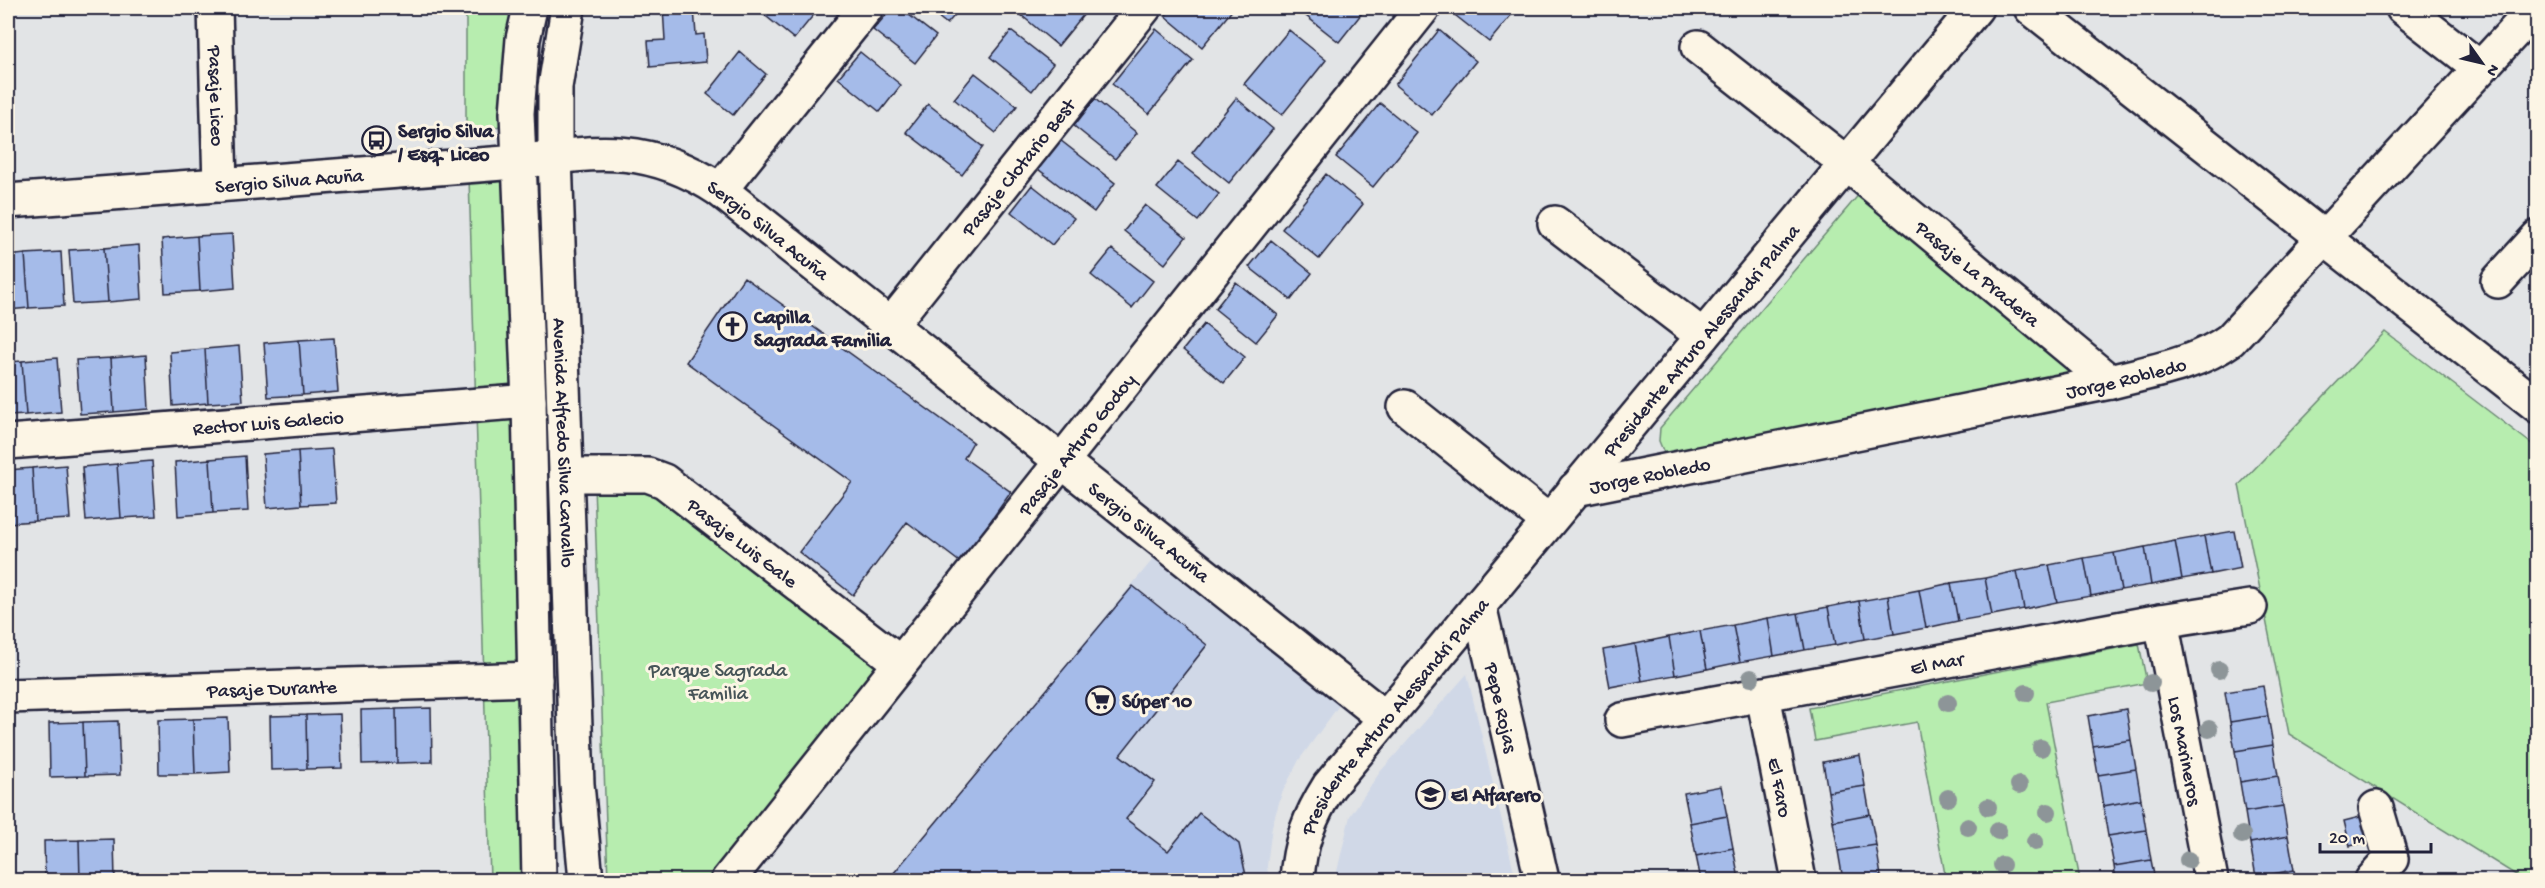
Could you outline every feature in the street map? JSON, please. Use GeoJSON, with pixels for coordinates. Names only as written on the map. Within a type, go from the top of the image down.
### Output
{"type":"FeatureCollection","features":[{"type":"Feature","properties":{"kind":"street","name":"Pasaje Liceo"},"geometry":{"type":"LineString","coordinates":[[215,8],[220,185]]}},
{"type":"Feature","properties":{"kind":"street","name":"Avenida Alfredo Silva Carvallo"},"geometry":{"type":"LineString","coordinates":[[530,8],[518,78],[518,162],[529,401],[539,880]]}},
{"type":"Feature","properties":{"kind":"street","name":"Avenida Alfredo Silva Carvallo"},"geometry":{"type":"LineString","coordinates":[[568,8],[557,64],[555,157],[577,783],[585,880]]}},
{"type":"Feature","properties":{"kind":"street"},"geometry":{"type":"LineString","coordinates":[[720,190],[866,8]]}},
{"type":"Feature","properties":{"kind":"street","name":"Pasaje Clotario Best"},"geometry":{"type":"LineString","coordinates":[[891,326],[1144,8]]}},
{"type":"Feature","properties":{"kind":"street","name":"Pasaje Arturo Godoy"},"geometry":{"type":"LineString","coordinates":[[728,880],[1060,460],[1423,8]]}},
{"type":"Feature","properties":{"kind":"street","name":"Presidente Arturo Alessandri Palma"},"geometry":{"type":"LineString","coordinates":[[1297,880],[1302,839],[1318,803],[1329,786],[1976,8]]}},
{"type":"Feature","properties":{"kind":"street"},"geometry":{"type":"LineString","coordinates":[[2031,8],[2538,406]]}},
{"type":"Feature","properties":{"kind":"street"},"geometry":{"type":"LineString","coordinates":[[2403,8],[2480,68]]}},
{"type":"Feature","properties":{"kind":"street","name":"Jorge Robledo"},"geometry":{"type":"LineString","coordinates":[[1575,489],[2110,382],[2195,360],[2215,351],[2230,340],[2536,8]]}},
{"type":"Feature","properties":{"kind":"street","name":"Pasaje La Pradera"},"geometry":{"type":"LineString","coordinates":[[1698,47],[1846,163],[2110,382]]}},
{"type":"Feature","properties":{"kind":"street","name":"Sergio Silva Acuña"},"geometry":{"type":"LineString","coordinates":[[8,201],[518,162],[602,152],[635,154],[668,162],[695,173],[720,190],[1385,718]]}},
{"type":"Feature","properties":{"kind":"street"},"geometry":{"type":"LineString","coordinates":[[1555,223],[1703,336]]}},
{"type":"Feature","properties":{"kind":"street"},"geometry":{"type":"LineString","coordinates":[[2498,281],[2538,237]]}},
{"type":"Feature","properties":{"kind":"street","name":"Rector Luis Galecio"},"geometry":{"type":"LineString","coordinates":[[8,442],[529,401]]}},
{"type":"Feature","properties":{"kind":"street"},"geometry":{"type":"LineString","coordinates":[[1405,407],[1548,521]]}},
{"type":"Feature","properties":{"kind":"street","name":"Pasaje Luis Gale"},"geometry":{"type":"LineString","coordinates":[[567,475],[648,475],[664,481],[900,663]]}},
{"type":"Feature","properties":{"kind":"street","name":"Pepe Rojas"},"geometry":{"type":"LineString","coordinates":[[1479,605],[1542,880]]}},
{"type":"Feature","properties":{"kind":"street","name":"El Mar"},"geometry":{"type":"LineString","coordinates":[[1622,720],[2161,621],[2250,607]]}},
{"type":"Feature","properties":{"kind":"street","name":"Los Marineros"},"geometry":{"type":"LineString","coordinates":[[2161,621],[2211,880]]}},
{"type":"Feature","properties":{"kind":"street","name":"Pasaje Durante"},"geometry":{"type":"LineString","coordinates":[[8,696],[535,679]]}},
{"type":"Feature","properties":{"kind":"street","name":"El Faro"},"geometry":{"type":"LineString","coordinates":[[1763,695],[1799,880]]}},
{"type":"Feature","properties":{"kind":"street"},"geometry":{"type":"LineString","coordinates":[[2372,880],[2391,859],[2376,808]]}},
{"type":"Feature","properties":{"kind":"shaded area"},"geometry":{"type":"Polygon","coordinates":[[[1154,558],[1340,704],[1299,760],[1282,793],[1272,826],[1267,866],[1269,880],[888,880],[1154,558]]]}},
{"type":"Feature","properties":{"kind":"shaded area","name":"El Alfarero"},"geometry":{"type":"Polygon","coordinates":[[[1467,674],[1516,880],[1335,880],[1350,816],[1380,772],[1467,674]]]}},
{"type":"Feature","properties":{"kind":"green space"},"geometry":{"type":"Polygon","coordinates":[[[466,8],[518,8],[503,125],[466,136],[466,8]]]}},
{"type":"Feature","properties":{"kind":"green space"},"geometry":{"type":"Polygon","coordinates":[[[509,176],[532,880],[490,880],[469,177],[509,176]]]}},
{"type":"Feature","properties":{"kind":"green space"},"geometry":{"type":"Polygon","coordinates":[[[1861,192],[2074,367],[2069,375],[1664,453],[1659,441],[1660,428],[1861,192]]]}},
{"type":"Feature","properties":{"kind":"green space"},"geometry":{"type":"Polygon","coordinates":[[[2385,332],[2537,448],[2537,880],[2524,880],[2289,734],[2239,485],[2385,332]]]}},
{"type":"Feature","properties":{"kind":"green space","name":"Parque Sagrada Familia"},"geometry":{"type":"Polygon","coordinates":[[[594,485],[654,485],[887,661],[716,870],[704,880],[608,880],[594,485]]]}},
{"type":"Feature","properties":{"kind":"green space"},"geometry":{"type":"Polygon","coordinates":[[[2139,644],[2147,683],[2046,702],[2080,880],[1946,880],[1917,722],[1815,741],[1809,708],[2139,644]]]}},
{"type":"Feature","properties":{"kind":"building"},"geometry":{"type":"Polygon","coordinates":[[[663,8],[703,8],[694,9],[696,35],[704,34],[706,62],[650,67],[648,41],[665,40],[663,8]]]}},
{"type":"Feature","properties":{"kind":"building"},"geometry":{"type":"Polygon","coordinates":[[[756,8],[810,8],[816,12],[794,39],[756,8]]]}},
{"type":"Feature","properties":{"kind":"building"},"geometry":{"type":"Polygon","coordinates":[[[892,8],[900,8],[936,36],[915,63],[873,30],[892,8]]]}},
{"type":"Feature","properties":{"kind":"building"},"geometry":{"type":"Polygon","coordinates":[[[927,8],[961,8],[947,24],[927,8]]]}},
{"type":"Feature","properties":{"kind":"building"},"geometry":{"type":"Polygon","coordinates":[[[1027,8],[1089,8],[1058,46],[1021,15],[1027,8]]]}},
{"type":"Feature","properties":{"kind":"building"},"geometry":{"type":"Polygon","coordinates":[[[1172,8],[1234,8],[1202,47],[1165,16],[1172,8]]]}},
{"type":"Feature","properties":{"kind":"building"},"geometry":{"type":"Polygon","coordinates":[[[1304,8],[1366,8],[1339,42],[1301,12],[1304,8]]]}},
{"type":"Feature","properties":{"kind":"building"},"geometry":{"type":"Polygon","coordinates":[[[1455,8],[1517,8],[1489,42],[1451,12],[1455,8]]]}},
{"type":"Feature","properties":{"kind":"building"},"geometry":{"type":"Polygon","coordinates":[[[1156,29],[1193,60],[1149,114],[1112,84],[1156,29]]]}},
{"type":"Feature","properties":{"kind":"building"},"geometry":{"type":"Polygon","coordinates":[[[1289,30],[1326,60],[1282,115],[1244,84],[1289,30]]]}},
{"type":"Feature","properties":{"kind":"building"},"geometry":{"type":"Polygon","coordinates":[[[1439,30],[1476,61],[1432,115],[1395,85],[1439,30]]]}},
{"type":"Feature","properties":{"kind":"building"},"geometry":{"type":"Polygon","coordinates":[[[1011,31],[1053,64],[1032,91],[990,57],[1011,31]]]}},
{"type":"Feature","properties":{"kind":"building"},"geometry":{"type":"Polygon","coordinates":[[[740,52],[766,74],[733,115],[707,94],[740,52]]]}},
{"type":"Feature","properties":{"kind":"building"},"geometry":{"type":"Polygon","coordinates":[[[860,52],[901,85],[880,112],[838,78],[860,52]]]}},
{"type":"Feature","properties":{"kind":"building"},"geometry":{"type":"Polygon","coordinates":[[[975,73],[1017,106],[996,133],[954,99],[975,73]]]}},
{"type":"Feature","properties":{"kind":"building"},"geometry":{"type":"Polygon","coordinates":[[[1236,98],[1273,129],[1229,183],[1192,153],[1236,98]]]}},
{"type":"Feature","properties":{"kind":"building"},"geometry":{"type":"Polygon","coordinates":[[[1095,99],[1137,133],[1115,159],[1074,126],[1095,99]]]}},
{"type":"Feature","properties":{"kind":"building"},"geometry":{"type":"Polygon","coordinates":[[[1380,103],[1417,133],[1373,187],[1336,157],[1380,103]]]}},
{"type":"Feature","properties":{"kind":"building"},"geometry":{"type":"Polygon","coordinates":[[[928,104],[983,147],[962,175],[906,132],[928,104]]]}},
{"type":"Feature","properties":{"kind":"building"},"geometry":{"type":"Polygon","coordinates":[[[1060,140],[1115,183],[1094,212],[1038,169],[1060,140]]]}},
{"type":"Feature","properties":{"kind":"building"},"geometry":{"type":"Polygon","coordinates":[[[1178,162],[1219,194],[1198,221],[1157,188],[1178,162]]]}},
{"type":"Feature","properties":{"kind":"building"},"geometry":{"type":"Polygon","coordinates":[[[1326,174],[1363,204],[1319,259],[1282,229],[1326,174]]]}},
{"type":"Feature","properties":{"kind":"building"},"geometry":{"type":"Polygon","coordinates":[[[1032,185],[1074,218],[1052,245],[1011,212],[1032,185]]]}},
{"type":"Feature","properties":{"kind":"building"},"geometry":{"type":"Polygon","coordinates":[[[1145,205],[1186,237],[1165,264],[1124,231],[1145,205]]]}},
{"type":"Feature","properties":{"kind":"building"},"geometry":{"type":"Polygon","coordinates":[[[232,234],[235,288],[200,291],[197,236],[232,234]]]}},
{"type":"Feature","properties":{"kind":"building"},"geometry":{"type":"Polygon","coordinates":[[[197,236],[200,291],[165,293],[162,239],[197,236]]]}},
{"type":"Feature","properties":{"kind":"building"},"geometry":{"type":"Polygon","coordinates":[[[1271,240],[1312,273],[1291,300],[1249,267],[1271,240]]]}},
{"type":"Feature","properties":{"kind":"building"},"geometry":{"type":"Polygon","coordinates":[[[139,245],[142,299],[108,302],[104,248],[139,245]]]}},
{"type":"Feature","properties":{"kind":"building"},"geometry":{"type":"Polygon","coordinates":[[[104,248],[108,302],[73,304],[69,250],[104,248]]]}},
{"type":"Feature","properties":{"kind":"building"},"geometry":{"type":"Polygon","coordinates":[[[1112,249],[1153,281],[1132,308],[1091,275],[1112,249]]]}},
{"type":"Feature","properties":{"kind":"building"},"geometry":{"type":"Polygon","coordinates":[[[61,252],[64,306],[29,308],[25,254],[61,252]]]}},
{"type":"Feature","properties":{"kind":"building"},"geometry":{"type":"Polygon","coordinates":[[[25,254],[29,308],[8,310],[8,256],[25,254]]]}},
{"type":"Feature","properties":{"kind":"building"},"geometry":{"type":"Polygon","coordinates":[[[744,277],[973,442],[964,458],[1011,492],[961,563],[907,522],[853,595],[799,552],[852,482],[686,362],[744,277]]]}},
{"type":"Feature","properties":{"kind":"building"},"geometry":{"type":"Polygon","coordinates":[[[1236,282],[1278,315],[1256,342],[1215,309],[1236,282]]]}},
{"type":"Feature","properties":{"kind":"building"},"geometry":{"type":"Polygon","coordinates":[[[1204,324],[1245,357],[1224,383],[1183,350],[1204,324]]]}},
{"type":"Feature","properties":{"kind":"building"},"geometry":{"type":"Polygon","coordinates":[[[334,338],[338,392],[303,395],[299,340],[334,338]]]}},
{"type":"Feature","properties":{"kind":"building"},"geometry":{"type":"Polygon","coordinates":[[[299,340],[303,395],[268,397],[264,343],[299,340]]]}},
{"type":"Feature","properties":{"kind":"building"},"geometry":{"type":"Polygon","coordinates":[[[239,346],[243,401],[208,403],[205,349],[239,346]]]}},
{"type":"Feature","properties":{"kind":"building"},"geometry":{"type":"Polygon","coordinates":[[[205,349],[208,403],[173,406],[170,352],[205,349]]]}},
{"type":"Feature","properties":{"kind":"building"},"geometry":{"type":"Polygon","coordinates":[[[146,355],[149,409],[114,412],[111,358],[146,355]]]}},
{"type":"Feature","properties":{"kind":"building"},"geometry":{"type":"Polygon","coordinates":[[[57,358],[61,412],[26,415],[22,361],[57,358]]]}},
{"type":"Feature","properties":{"kind":"building"},"geometry":{"type":"Polygon","coordinates":[[[111,358],[114,412],[80,414],[76,360],[111,358]]]}},
{"type":"Feature","properties":{"kind":"building"},"geometry":{"type":"Polygon","coordinates":[[[22,361],[26,415],[8,416],[8,362],[22,361]]]}},
{"type":"Feature","properties":{"kind":"building"},"geometry":{"type":"Polygon","coordinates":[[[332,449],[336,503],[301,505],[298,451],[332,449]]]}},
{"type":"Feature","properties":{"kind":"building"},"geometry":{"type":"Polygon","coordinates":[[[298,451],[301,505],[267,508],[263,454],[298,451]]]}},
{"type":"Feature","properties":{"kind":"building"},"geometry":{"type":"Polygon","coordinates":[[[245,456],[248,511],[213,513],[210,459],[245,456]]]}},
{"type":"Feature","properties":{"kind":"building"},"geometry":{"type":"Polygon","coordinates":[[[210,459],[213,513],[178,516],[175,462],[210,459]]]}},
{"type":"Feature","properties":{"kind":"building"},"geometry":{"type":"Polygon","coordinates":[[[152,461],[156,516],[121,518],[117,464],[152,461]]]}},
{"type":"Feature","properties":{"kind":"building"},"geometry":{"type":"Polygon","coordinates":[[[117,464],[121,518],[86,521],[82,467],[117,464]]]}},
{"type":"Feature","properties":{"kind":"building"},"geometry":{"type":"Polygon","coordinates":[[[66,465],[70,519],[35,521],[32,468],[66,465]]]}},
{"type":"Feature","properties":{"kind":"building"},"geometry":{"type":"Polygon","coordinates":[[[32,468],[35,521],[8,523],[8,470],[32,468]]]}},
{"type":"Feature","properties":{"kind":"building"},"geometry":{"type":"Polygon","coordinates":[[[2234,531],[2241,568],[2211,574],[2204,536],[2234,531]]]}},
{"type":"Feature","properties":{"kind":"building"},"geometry":{"type":"Polygon","coordinates":[[[2204,536],[2211,574],[2182,579],[2175,541],[2204,536]]]}},
{"type":"Feature","properties":{"kind":"building"},"geometry":{"type":"Polygon","coordinates":[[[2175,541],[2182,579],[2151,585],[2145,547],[2175,541]]]}},
{"type":"Feature","properties":{"kind":"building"},"geometry":{"type":"Polygon","coordinates":[[[2145,547],[2151,585],[2121,590],[2114,553],[2145,547]]]}},
{"type":"Feature","properties":{"kind":"building"},"geometry":{"type":"Polygon","coordinates":[[[2114,553],[2121,590],[2091,596],[2084,558],[2114,553]]]}},
{"type":"Feature","properties":{"kind":"building"},"geometry":{"type":"Polygon","coordinates":[[[2084,558],[2091,596],[2057,602],[2049,565],[2084,558]]]}},
{"type":"Feature","properties":{"kind":"building"},"geometry":{"type":"Polygon","coordinates":[[[2049,565],[2057,602],[2024,609],[2017,571],[2049,565]]]}},
{"type":"Feature","properties":{"kind":"building"},"geometry":{"type":"Polygon","coordinates":[[[2017,571],[2024,609],[1992,615],[1985,578],[2017,571]]]}},
{"type":"Feature","properties":{"kind":"building"},"geometry":{"type":"Polygon","coordinates":[[[1985,578],[1992,615],[1958,621],[1951,583],[1985,578]]]}},
{"type":"Feature","properties":{"kind":"building"},"geometry":{"type":"Polygon","coordinates":[[[1951,583],[1958,621],[1926,628],[1919,590],[1951,583]]]}},
{"type":"Feature","properties":{"kind":"building","name":"Súper 10"},"geometry":{"type":"Polygon","coordinates":[[[1133,586],[1207,645],[1120,755],[1155,782],[1126,819],[1168,851],[1199,813],[1239,844],[1247,880],[888,880],[1133,586]]]}},
{"type":"Feature","properties":{"kind":"building"},"geometry":{"type":"Polygon","coordinates":[[[1919,590],[1926,628],[1894,634],[1888,596],[1919,590]]]}},
{"type":"Feature","properties":{"kind":"building"},"geometry":{"type":"Polygon","coordinates":[[[1888,596],[1894,634],[1865,639],[1859,601],[1888,596]]]}},
{"type":"Feature","properties":{"kind":"building"},"geometry":{"type":"Polygon","coordinates":[[[1859,601],[1865,639],[1835,645],[1828,607],[1859,601]]]}},
{"type":"Feature","properties":{"kind":"building"},"geometry":{"type":"Polygon","coordinates":[[[1828,607],[1835,645],[1805,650],[1798,613],[1828,607]]]}},
{"type":"Feature","properties":{"kind":"building"},"geometry":{"type":"Polygon","coordinates":[[[1798,613],[1805,650],[1774,656],[1768,618],[1798,613]]]}},
{"type":"Feature","properties":{"kind":"building"},"geometry":{"type":"Polygon","coordinates":[[[1768,618],[1774,656],[1740,662],[1733,625],[1768,618]]]}},
{"type":"Feature","properties":{"kind":"building"},"geometry":{"type":"Polygon","coordinates":[[[1733,625],[1740,662],[1707,669],[1700,631],[1733,625]]]}},
{"type":"Feature","properties":{"kind":"building"},"geometry":{"type":"Polygon","coordinates":[[[1700,631],[1707,669],[1675,675],[1669,637],[1700,631]]]}},
{"type":"Feature","properties":{"kind":"building"},"geometry":{"type":"Polygon","coordinates":[[[1669,637],[1675,675],[1642,681],[1635,644],[1669,637]]]}},
{"type":"Feature","properties":{"kind":"building"},"geometry":{"type":"Polygon","coordinates":[[[1635,644],[1642,681],[1610,687],[1603,650],[1635,644]]]}},
{"type":"Feature","properties":{"kind":"building"},"geometry":{"type":"Polygon","coordinates":[[[2263,686],[2268,716],[2230,722],[2225,692],[2263,686]]]}},
{"type":"Feature","properties":{"kind":"building"},"geometry":{"type":"Polygon","coordinates":[[[431,708],[432,762],[397,763],[396,709],[431,708]]]}},
{"type":"Feature","properties":{"kind":"building"},"geometry":{"type":"Polygon","coordinates":[[[396,709],[397,763],[362,764],[361,710],[396,709]]]}},
{"type":"Feature","properties":{"kind":"building"},"geometry":{"type":"Polygon","coordinates":[[[2126,709],[2131,740],[2093,746],[2088,716],[2126,709]]]}},
{"type":"Feature","properties":{"kind":"building"},"geometry":{"type":"Polygon","coordinates":[[[340,714],[342,768],[307,769],[306,715],[340,714]]]}},
{"type":"Feature","properties":{"kind":"building"},"geometry":{"type":"Polygon","coordinates":[[[306,715],[307,769],[271,770],[270,716],[306,715]]]}},
{"type":"Feature","properties":{"kind":"building"},"geometry":{"type":"Polygon","coordinates":[[[2268,716],[2273,745],[2235,751],[2230,722],[2268,716]]]}},
{"type":"Feature","properties":{"kind":"building"},"geometry":{"type":"Polygon","coordinates":[[[228,718],[230,772],[195,774],[193,719],[228,718]]]}},
{"type":"Feature","properties":{"kind":"building"},"geometry":{"type":"Polygon","coordinates":[[[193,719],[195,774],[159,774],[158,720],[193,719]]]}},
{"type":"Feature","properties":{"kind":"building"},"geometry":{"type":"Polygon","coordinates":[[[118,721],[120,775],[85,776],[83,722],[118,721]]]}},
{"type":"Feature","properties":{"kind":"building"},"geometry":{"type":"Polygon","coordinates":[[[83,722],[85,776],[50,777],[49,723],[83,722]]]}},
{"type":"Feature","properties":{"kind":"building"},"geometry":{"type":"Polygon","coordinates":[[[2131,740],[2136,769],[2098,775],[2093,746],[2131,740]]]}},
{"type":"Feature","properties":{"kind":"building"},"geometry":{"type":"Polygon","coordinates":[[[2273,745],[2278,776],[2240,782],[2235,751],[2273,745]]]}},
{"type":"Feature","properties":{"kind":"building"},"geometry":{"type":"Polygon","coordinates":[[[1860,755],[1865,786],[1828,792],[1823,762],[1860,755]]]}},
{"type":"Feature","properties":{"kind":"building"},"geometry":{"type":"Polygon","coordinates":[[[2136,769],[2141,799],[2103,806],[2098,775],[2136,769]]]}},
{"type":"Feature","properties":{"kind":"building"},"geometry":{"type":"Polygon","coordinates":[[[2278,776],[2283,806],[2245,812],[2240,782],[2278,776]]]}},
{"type":"Feature","properties":{"kind":"building"},"geometry":{"type":"Polygon","coordinates":[[[1721,786],[1727,816],[1690,823],[1684,793],[1721,786]]]}},
{"type":"Feature","properties":{"kind":"building"},"geometry":{"type":"Polygon","coordinates":[[[1865,786],[1870,814],[1833,821],[1828,792],[1865,786]]]}},
{"type":"Feature","properties":{"kind":"building"},"geometry":{"type":"Polygon","coordinates":[[[2141,799],[2146,830],[2108,836],[2103,806],[2141,799]]]}},
{"type":"Feature","properties":{"kind":"building"},"geometry":{"type":"Polygon","coordinates":[[[2283,806],[2288,836],[2250,843],[2245,812],[2283,806]]]}},
{"type":"Feature","properties":{"kind":"building"},"geometry":{"type":"Polygon","coordinates":[[[1870,814],[1876,845],[1838,851],[1833,821],[1870,814]]]}},
{"type":"Feature","properties":{"kind":"building"},"geometry":{"type":"Polygon","coordinates":[[[1727,816],[1733,848],[1696,856],[1690,823],[1727,816]]]}},
{"type":"Feature","properties":{"kind":"building"},"geometry":{"type":"Polygon","coordinates":[[[2364,816],[2370,841],[2350,846],[2344,821],[2364,816]]]}},
{"type":"Feature","properties":{"kind":"building"},"geometry":{"type":"Polygon","coordinates":[[[2146,830],[2151,860],[2114,866],[2108,836],[2146,830]]]}},
{"type":"Feature","properties":{"kind":"building"},"geometry":{"type":"Polygon","coordinates":[[[2288,836],[2294,870],[2256,877],[2250,843],[2288,836]]]}},
{"type":"Feature","properties":{"kind":"building"},"geometry":{"type":"Polygon","coordinates":[[[114,839],[115,880],[80,880],[79,840],[114,839]]]}},
{"type":"Feature","properties":{"kind":"building"},"geometry":{"type":"Polygon","coordinates":[[[79,840],[80,880],[45,880],[44,841],[79,840]]]}},
{"type":"Feature","properties":{"kind":"building"},"geometry":{"type":"Polygon","coordinates":[[[1876,845],[1881,876],[1843,880],[1838,851],[1876,845]]]}},
{"type":"Feature","properties":{"kind":"building"},"geometry":{"type":"Polygon","coordinates":[[[1733,848],[1739,879],[1701,880],[1696,856],[1733,848]]]}},
{"type":"Feature","properties":{"kind":"building"},"geometry":{"type":"Polygon","coordinates":[[[2151,860],[2155,880],[2116,880],[2114,866],[2151,860]]]}},
{"type":"Feature","properties":{"kind":"building"},"geometry":{"type":"Polygon","coordinates":[[[2294,870],[2296,880],[2257,880],[2256,877],[2294,870]]]}},
{"type":"Feature","properties":{"kind":"building"},"geometry":{"type":"Polygon","coordinates":[[[1881,876],[1882,880],[1853,880],[1881,876]]]}},
{"type":"Feature","properties":{"kind":"place","name":"Sergio Silva / Esq. Liceo"},"geometry":{"type":"Point","coordinates":[377,141]}},
{"type":"Feature","properties":{"kind":"place","name":"Capilla Sagrada Familia"},"geometry":{"type":"Point","coordinates":[733,327]}},
{"type":"Feature","properties":{"kind":"place","name":"Súper 10"},"geometry":{"type":"Point","coordinates":[1101,700]}},
{"type":"Feature","properties":{"kind":"place","name":"El Alfarero"},"geometry":{"type":"Point","coordinates":[1430,794]}}]}
